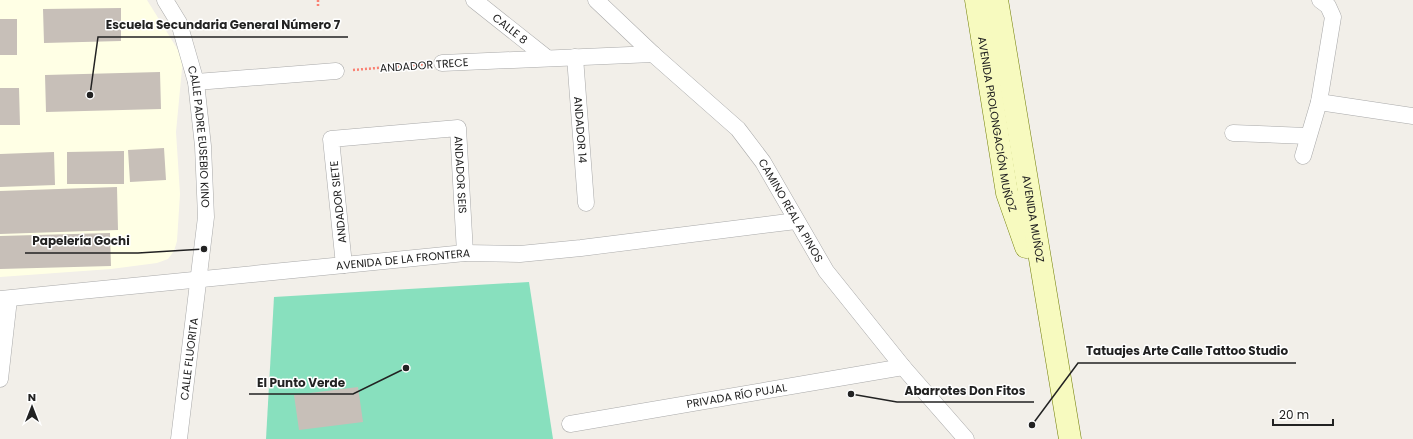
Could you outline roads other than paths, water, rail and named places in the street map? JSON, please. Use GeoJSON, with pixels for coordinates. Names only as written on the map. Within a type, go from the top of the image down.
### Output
{"type":"FeatureCollection","features":[{"type":"Feature","properties":{"kind":"main road","name":"AVENIDA PROLONGACIÓN MUÑOZ"},"geometry":{"type":"LineString","coordinates":[[976,0],[1007,193],[1034,255]]}},
{"type":"Feature","properties":{"kind":"main road","name":"AVENIDA MUÑOZ"},"geometry":{"type":"LineString","coordinates":[[985,0],[1070,439]]}},
{"type":"Feature","properties":{"kind":"main road","name":"AVENIDA MUÑOZ"},"geometry":{"type":"LineString","coordinates":[[997,0],[1034,255],[1056,439]]}},
{"type":"Feature","properties":{"kind":"main road"},"geometry":{"type":"LineString","coordinates":[[1007,0],[1039,189],[1034,255]]}},
{"type":"Feature","properties":{"kind":"street","name":"CALLE PADRE EUSEBIO KINO"},"geometry":{"type":"LineString","coordinates":[[166,0],[179,23],[196,82],[203,146],[206,217],[199,279]]}},
{"type":"Feature","properties":{"kind":"street","name":"CALLE 8"},"geometry":{"type":"LineString","coordinates":[[474,0],[547,58]]}},
{"type":"Feature","properties":{"kind":"street","name":"CAMINO REAL A PINOS"},"geometry":{"type":"LineString","coordinates":[[596,0],[653,54],[738,129],[763,162],[826,271],[903,367],[966,439]]}},
{"type":"Feature","properties":{"kind":"street"},"geometry":{"type":"LineString","coordinates":[[1302,156],[1319,102],[1333,17],[1328,6],[1320,0]]}},
{"type":"Feature","properties":{"kind":"street","name":"ANDADOR TRECE"},"geometry":{"type":"LineString","coordinates":[[442,63],[653,54]]}},
{"type":"Feature","properties":{"kind":"street","name":"ANDADOR 14"},"geometry":{"type":"LineString","coordinates":[[575,57],[586,203]]}},
{"type":"Feature","properties":{"kind":"street"},"geometry":{"type":"LineString","coordinates":[[196,82],[336,71]]}},
{"type":"Feature","properties":{"kind":"street"},"geometry":{"type":"LineString","coordinates":[[1319,102],[1413,116]]}},
{"type":"Feature","properties":{"kind":"street","name":"ANDADOR SEIS"},"geometry":{"type":"LineString","coordinates":[[331,139],[458,128],[465,253]]}},
{"type":"Feature","properties":{"kind":"street"},"geometry":{"type":"LineString","coordinates":[[1233,133],[1308,136]]}},
{"type":"Feature","properties":{"kind":"street","name":"ANDADOR SIETE"},"geometry":{"type":"LineString","coordinates":[[331,139],[344,265]]}},
{"type":"Feature","properties":{"kind":"street","name":"AVENIDA DE LA FRONTERA"},"geometry":{"type":"LineString","coordinates":[[0,379],[5,299],[465,253],[520,254],[574,249],[796,221]]}},
{"type":"Feature","properties":{"kind":"street","name":"CALLE FLUORITA"},"geometry":{"type":"LineString","coordinates":[[179,439],[199,279]]}},
{"type":"Feature","properties":{"kind":"street","name":"PRIVADA RÍO PUJAL"},"geometry":{"type":"LineString","coordinates":[[570,424],[903,367]]}},
{"type":"Feature","properties":{"kind":"place","name":"Escuela Secundaria General Número 7"},"geometry":{"type":"Point","coordinates":[90,95]}},
{"type":"Feature","properties":{"kind":"place","name":"Papelería Gochi"},"geometry":{"type":"Point","coordinates":[204,249]}},
{"type":"Feature","properties":{"kind":"place","name":"El Punto Verde"},"geometry":{"type":"Point","coordinates":[406,368]}},
{"type":"Feature","properties":{"kind":"place","name":"Abarrotes Don Fitos"},"geometry":{"type":"Point","coordinates":[851,394]}},
{"type":"Feature","properties":{"kind":"place","name":"Tatuajes Arte Calle Tattoo Studio"},"geometry":{"type":"Point","coordinates":[1032,425]}}]}
